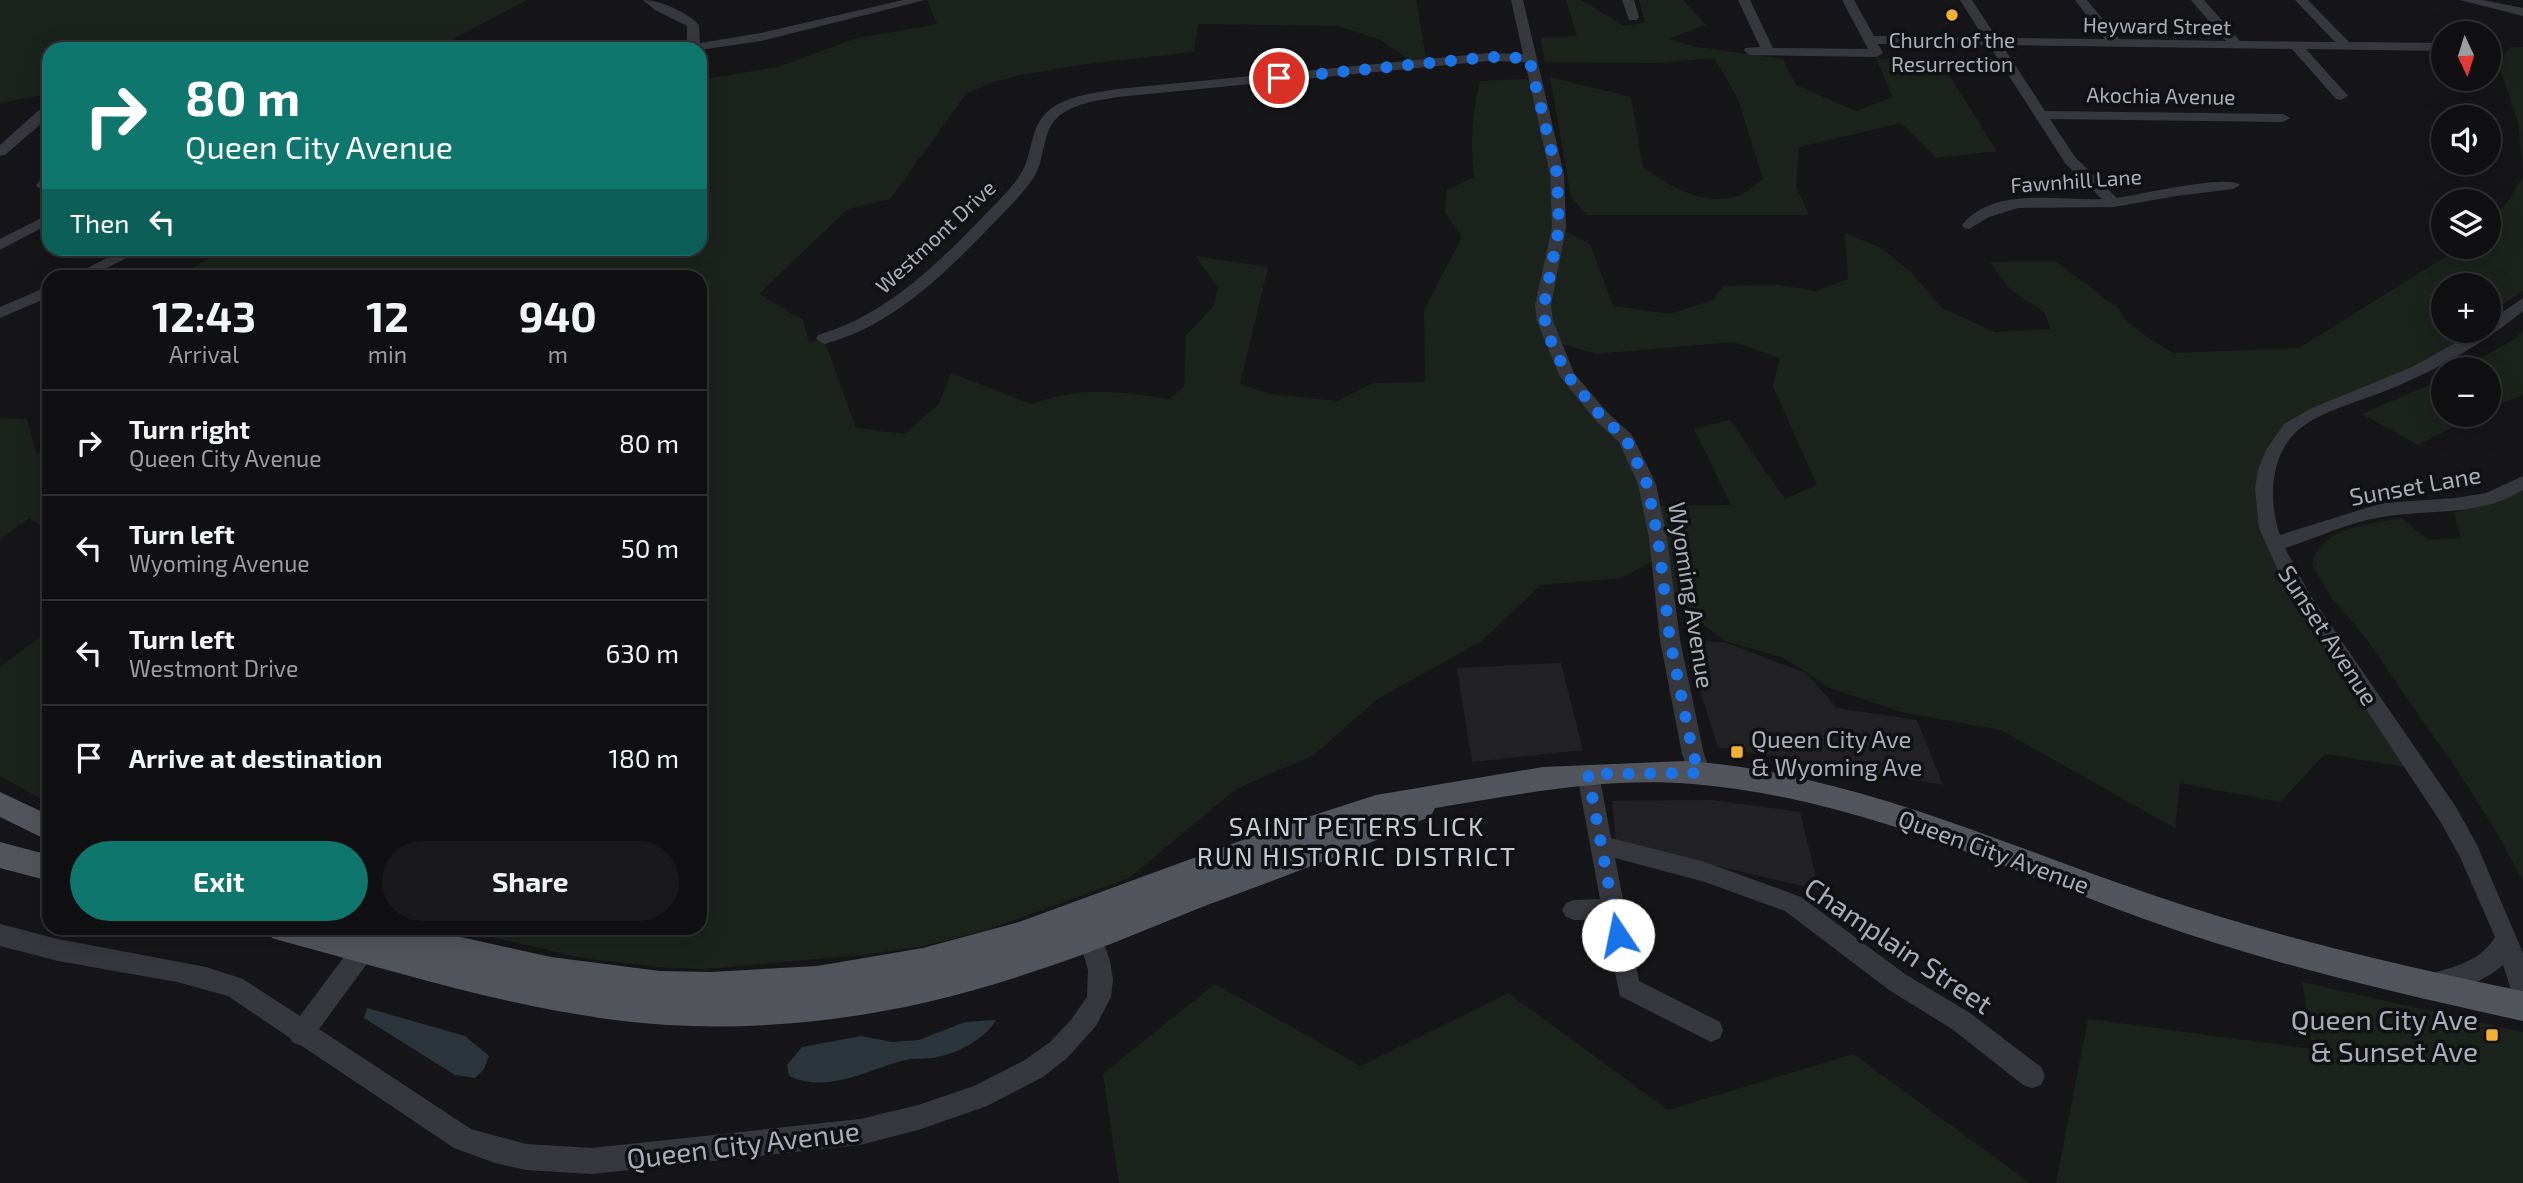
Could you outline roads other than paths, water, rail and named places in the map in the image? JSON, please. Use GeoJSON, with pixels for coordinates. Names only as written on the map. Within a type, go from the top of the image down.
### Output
{"type":"FeatureCollection","features":[{"type":"Feature","properties":{"kind":"main road","name":"Queen City Avenue"},"geometry":{"type":"LineString","coordinates":[[1087,925],[1322,849],[1454,793],[1517,780],[1588,774],[1700,773],[1765,782],[1865,806],[2207,928],[2288,952],[2523,1006]]}},
{"type":"Feature","properties":{"kind":"main road"},"geometry":{"type":"LineString","coordinates":[[0,804],[42,825]]}},
{"type":"Feature","properties":{"kind":"main road"},"geometry":{"type":"LineString","coordinates":[[0,855],[42,866]]}},
{"type":"Feature","properties":{"kind":"main road"},"geometry":{"type":"LineString","coordinates":[[371,936],[527,992],[593,1003],[668,1010],[753,1010],[831,1003],[918,989],[1000,969],[1087,925]]}},
{"type":"Feature","properties":{"kind":"street"},"geometry":{"type":"LineString","coordinates":[[649,0],[656,8],[681,16],[693,25],[694,42]]}},
{"type":"Feature","properties":{"kind":"street"},"geometry":{"type":"LineString","coordinates":[[707,46],[761,37],[919,0]]}},
{"type":"Feature","properties":{"kind":"street","name":"Wyoming Avenue"},"geometry":{"type":"LineString","coordinates":[[1517,0],[1557,174],[1559,228],[1544,305],[1545,321],[1567,375],[1601,416],[1626,439],[1647,484],[1658,538],[1670,640],[1693,754],[1700,773]]}},
{"type":"Feature","properties":{"kind":"street"},"geometry":{"type":"LineString","coordinates":[[1628,0],[1633,17]]}},
{"type":"Feature","properties":{"kind":"street"},"geometry":{"type":"LineString","coordinates":[[1744,0],[1768,51]]}},
{"type":"Feature","properties":{"kind":"street"},"geometry":{"type":"LineString","coordinates":[[1848,0],[1874,47]]}},
{"type":"Feature","properties":{"kind":"street"},"geometry":{"type":"LineString","coordinates":[[1966,0],[1994,47],[2070,160],[2114,203]]}},
{"type":"Feature","properties":{"kind":"street"},"geometry":{"type":"LineString","coordinates":[[2081,0],[2115,43]]}},
{"type":"Feature","properties":{"kind":"street"},"geometry":{"type":"LineString","coordinates":[[2197,0],[2236,44]]}},
{"type":"Feature","properties":{"kind":"street"},"geometry":{"type":"LineString","coordinates":[[2301,0],[2346,46]]}},
{"type":"Feature","properties":{"kind":"street"},"geometry":{"type":"LineString","coordinates":[[2466,0],[2523,12]]}},
{"type":"Feature","properties":{"kind":"street","name":"Heyward Street"},"geometry":{"type":"LineString","coordinates":[[1750,51],[1994,43],[2431,47]]}},
{"type":"Feature","properties":{"kind":"street"},"geometry":{"type":"LineString","coordinates":[[2295,46],[2341,96]]}},
{"type":"Feature","properties":{"kind":"street","name":"Westmont Drive"},"geometry":{"type":"LineString","coordinates":[[824,339],[841,334],[879,315],[957,250],[1019,187],[1028,174],[1037,151],[1039,136],[1047,121],[1058,111],[1079,101],[1117,93],[1415,64],[1489,57],[1529,58]]}},
{"type":"Feature","properties":{"kind":"street","name":"Akochia Avenue"},"geometry":{"type":"LineString","coordinates":[[2040,115],[2283,118]]}},
{"type":"Feature","properties":{"kind":"street"},"geometry":{"type":"LineString","coordinates":[[0,152],[42,117]]}},
{"type":"Feature","properties":{"kind":"street","name":"Fawnhill Lane"},"geometry":{"type":"LineString","coordinates":[[1969,225],[1984,213],[2007,206],[2035,203],[2114,203],[2233,185]]}},
{"type":"Feature","properties":{"kind":"street"},"geometry":{"type":"LineString","coordinates":[[0,245],[42,222]]}},
{"type":"Feature","properties":{"kind":"street"},"geometry":{"type":"LineString","coordinates":[[93,270],[122,256]]}},
{"type":"Feature","properties":{"kind":"street"},"geometry":{"type":"LineString","coordinates":[[0,313],[42,294]]}},
{"type":"Feature","properties":{"kind":"street","name":"Sunset Avenue"},"geometry":{"type":"LineString","coordinates":[[2501,321],[2523,303]]}},
{"type":"Feature","properties":{"kind":"street","name":"Sunset Avenue"},"geometry":{"type":"LineString","coordinates":[[2467,343],[2415,372],[2340,403],[2291,428],[2269,461],[2262,482],[2264,513],[2274,544],[2302,600],[2448,814],[2488,891],[2507,938],[2523,994]]}},
{"type":"Feature","properties":{"kind":"street","name":"Sunset Lane"},"geometry":{"type":"LineString","coordinates":[[2274,544],[2382,510],[2456,507],[2509,492],[2523,482]]}},
{"type":"Feature","properties":{"kind":"street"},"geometry":{"type":"LineString","coordinates":[[1588,774],[1628,988],[1711,1030]]}},
{"type":"Feature","properties":{"kind":"street","name":"Champlain Street"},"geometry":{"type":"LineString","coordinates":[[1601,845],[1705,872],[1793,904],[1897,982],[1961,1021],[2032,1076]]}},
{"type":"Feature","properties":{"kind":"street"},"geometry":{"type":"LineString","coordinates":[[1573,910],[1613,909]]}},
{"type":"Feature","properties":{"kind":"street","name":"Queen City Avenue"},"geometry":{"type":"LineString","coordinates":[[0,935],[63,951],[210,978],[235,987],[301,1034],[464,1139],[492,1151],[523,1158],[592,1161],[860,1132],[904,1122],[964,1102],[1031,1068],[1066,1044],[1090,1015],[1099,997],[1100,972],[1087,925]]}},
{"type":"Feature","properties":{"kind":"street"},"geometry":{"type":"LineString","coordinates":[[301,1034],[371,936]]}},
{"type":"Feature","properties":{"kind":"street"},"geometry":{"type":"LineString","coordinates":[[2431,985],[2488,965],[2507,938]]}},
{"type":"Feature","properties":{"kind":"place","name":"Church of the Resurrection"},"geometry":{"type":"Point","coordinates":[1952,15]}},
{"type":"Feature","properties":{"kind":"place","name":"Queen City Ave & Wyoming Ave"},"geometry":{"type":"Point","coordinates":[1737,752]}},
{"type":"Feature","properties":{"kind":"place","name":"Queen City Ave & Sunset Ave"},"geometry":{"type":"Point","coordinates":[2492,1035]}},
{"type":"Feature","properties":{"kind":"district","name":"SAINT PETERS LICK RUN HISTORIC DISTRICT"},"geometry":{"type":"Point","coordinates":[1357,840]}}]}
